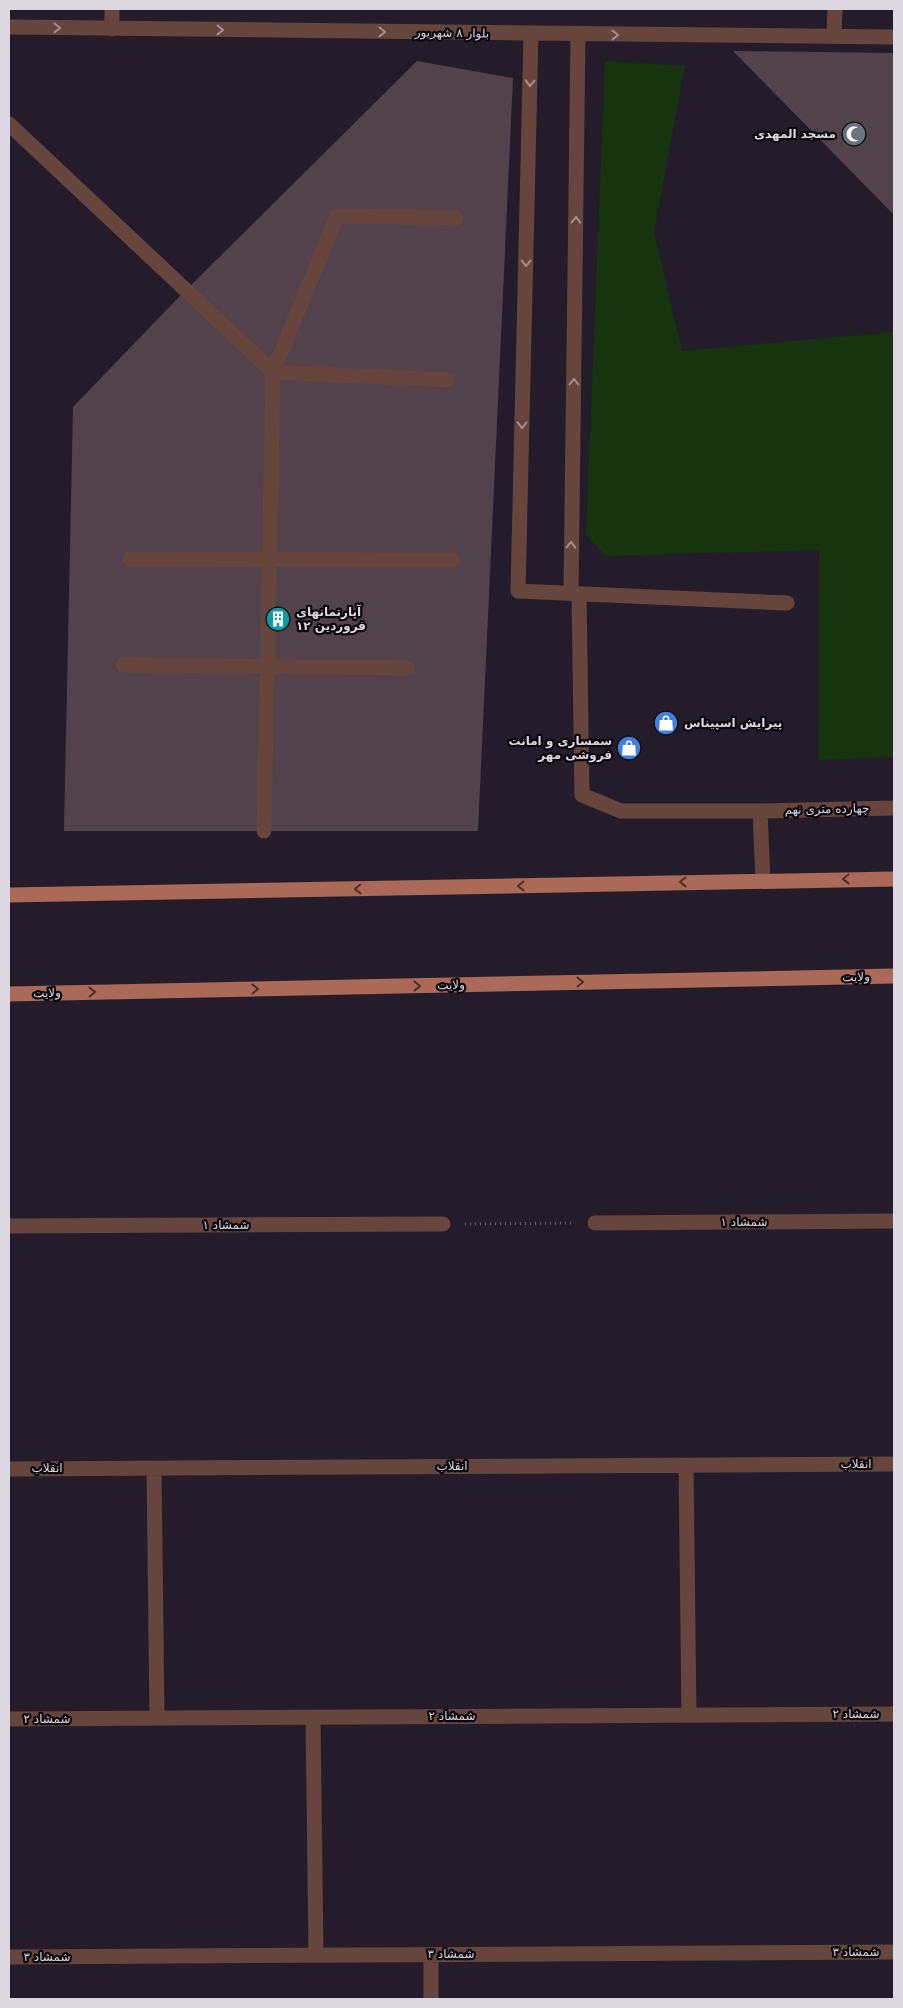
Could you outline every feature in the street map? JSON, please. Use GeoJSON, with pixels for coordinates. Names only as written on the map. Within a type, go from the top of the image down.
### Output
{"type":"FeatureCollection","features":[{"type":"Feature","properties":{"kind":"main road"},"geometry":{"type":"LineString","coordinates":[[9,895],[894,879]]}},
{"type":"Feature","properties":{"kind":"main road","name":"ولایت"},"geometry":{"type":"LineString","coordinates":[[9,994],[894,976]]}},
{"type":"Feature","properties":{"kind":"street"},"geometry":{"type":"LineString","coordinates":[[112,9],[112,29]]}},
{"type":"Feature","properties":{"kind":"street"},"geometry":{"type":"LineString","coordinates":[[834,35],[836,9]]}},
{"type":"Feature","properties":{"kind":"street","name":"بلوار ۸ شهریور"},"geometry":{"type":"LineString","coordinates":[[9,27],[578,35],[834,35],[894,37]]}},
{"type":"Feature","properties":{"kind":"street"},"geometry":{"type":"LineString","coordinates":[[531,34],[518,591],[787,603]]}},
{"type":"Feature","properties":{"kind":"street"},"geometry":{"type":"LineString","coordinates":[[575,594],[578,35]]}},
{"type":"Feature","properties":{"kind":"street"},"geometry":{"type":"LineString","coordinates":[[9,124],[273,372],[447,380]]}},
{"type":"Feature","properties":{"kind":"street"},"geometry":{"type":"LineString","coordinates":[[264,831],[273,372],[337,216],[456,218]]}},
{"type":"Feature","properties":{"kind":"street"},"geometry":{"type":"LineString","coordinates":[[130,559],[452,560]]}},
{"type":"Feature","properties":{"kind":"street","name":"چهارده متری نهم"},"geometry":{"type":"LineString","coordinates":[[575,594],[582,795],[621,810],[760,811],[894,808]]}},
{"type":"Feature","properties":{"kind":"street"},"geometry":{"type":"LineString","coordinates":[[123,665],[407,668]]}},
{"type":"Feature","properties":{"kind":"street"},"geometry":{"type":"LineString","coordinates":[[760,811],[763,881]]}},
{"type":"Feature","properties":{"kind":"street","name":"شمشاد ۱"},"geometry":{"type":"LineString","coordinates":[[595,1223],[894,1222]]}},
{"type":"Feature","properties":{"kind":"street","name":"شمشاد ۱"},"geometry":{"type":"LineString","coordinates":[[9,1226],[443,1224]]}},
{"type":"Feature","properties":{"kind":"street","name":"انقلاب"},"geometry":{"type":"LineString","coordinates":[[9,1468],[894,1464]]}},
{"type":"Feature","properties":{"kind":"street"},"geometry":{"type":"LineString","coordinates":[[686,1465],[689,1715]]}},
{"type":"Feature","properties":{"kind":"street"},"geometry":{"type":"LineString","coordinates":[[154,1468],[157,1718]]}},
{"type":"Feature","properties":{"kind":"street","name":"شمشاد ۲"},"geometry":{"type":"LineString","coordinates":[[9,1719],[894,1714]]}},
{"type":"Feature","properties":{"kind":"street"},"geometry":{"type":"LineString","coordinates":[[314,1717],[316,1955]]}},
{"type":"Feature","properties":{"kind":"street","name":"شمشاد ۳"},"geometry":{"type":"LineString","coordinates":[[9,1957],[894,1952]]}},
{"type":"Feature","properties":{"kind":"street"},"geometry":{"type":"LineString","coordinates":[[430,1955],[431,1999]]}},
{"type":"Feature","properties":{"kind":"path"},"geometry":{"type":"LineString","coordinates":[[443,1224],[595,1223]]}},
{"type":"Feature","properties":{"kind":"green space"},"geometry":{"type":"Polygon","coordinates":[[[605,61],[685,66],[654,232],[682,351],[894,332],[894,757],[818,760],[819,550],[606,556],[586,535],[605,61]]]}},
{"type":"Feature","properties":{"kind":"building","name":"مسجد المهدی"},"geometry":{"type":"Polygon","coordinates":[[[733,51],[894,53],[894,215],[733,51]]]}},
{"type":"Feature","properties":{"kind":"building","name":"آپارتمانهای ۱۲ فروردین"},"geometry":{"type":"Polygon","coordinates":[[[417,61],[513,78],[478,831],[64,831],[73,407],[178,298],[417,61]]]}},
{"type":"Feature","properties":{"kind":"place","name":"مسجد المهدی"},"geometry":{"type":"Point","coordinates":[854,134]}},
{"type":"Feature","properties":{"kind":"place","name":"آپارتمانهای ۱۲ فروردین"},"geometry":{"type":"Point","coordinates":[278,619]}},
{"type":"Feature","properties":{"kind":"place","name":"پیرایش اسپیناس"},"geometry":{"type":"Point","coordinates":[666,723]}},
{"type":"Feature","properties":{"kind":"place","name":"سمساری و امانت فروشی مهر"},"geometry":{"type":"Point","coordinates":[629,748]}}]}
